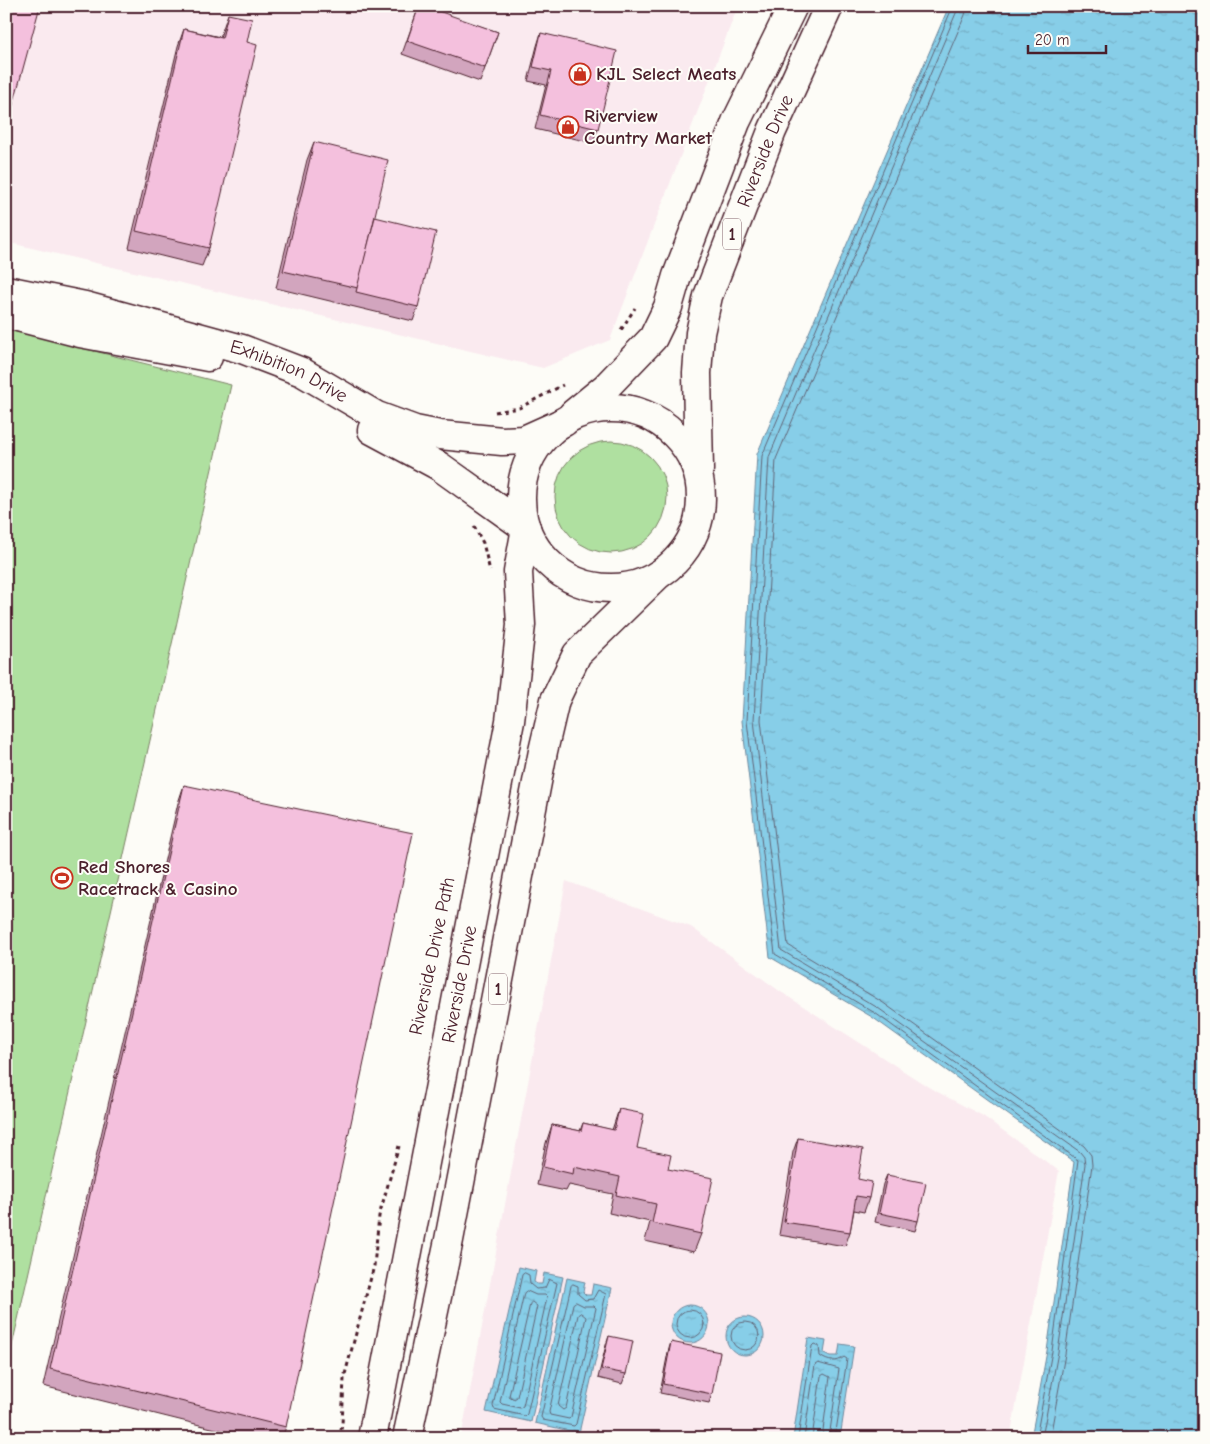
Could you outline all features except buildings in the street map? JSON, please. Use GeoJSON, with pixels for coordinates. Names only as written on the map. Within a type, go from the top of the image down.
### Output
{"type":"FeatureCollection","features":[{"type":"Feature","properties":{"kind":"main road","name":"Riverside Drive"},"geometry":{"type":"LineString","coordinates":[[564,422],[606,387],[653,338],[668,307],[677,276],[736,122],[792,6]]}},
{"type":"Feature","properties":{"kind":"main road","name":"Riverside Drive"},"geometry":{"type":"LineString","coordinates":[[407,1438],[449,1240],[543,751],[555,700],[577,654],[680,557],[695,533],[702,505],[699,476],[697,373],[700,333],[708,296],[772,130],[829,6]]}},
{"type":"Feature","properties":{"kind":"main road","name":"Exhibition Drive"},"geometry":{"type":"LineString","coordinates":[[6,290],[85,306],[242,349],[302,372],[377,416],[415,430],[440,435],[502,441],[524,440],[564,422]]}},
{"type":"Feature","properties":{"kind":"main road","name":"Exhibition Drive"},"geometry":{"type":"LineString","coordinates":[[6,314],[80,333],[197,354],[250,370],[303,393],[439,466],[526,528]]}},
{"type":"Feature","properties":{"kind":"main road"},"geometry":{"type":"LineString","coordinates":[[658,576],[631,586],[602,588],[578,581],[556,569],[538,551],[526,528],[521,504],[523,479],[532,455],[547,435],[564,422],[590,410],[615,408],[644,414],[669,428],[688,450],[699,476]]}},
{"type":"Feature","properties":{"kind":"main road","name":"Riverside Drive"},"geometry":{"type":"LineString","coordinates":[[372,1438],[474,921],[510,721],[521,625],[518,572],[526,528]]}},
{"type":"Feature","properties":{"kind":"path"},"geometry":{"type":"LineString","coordinates":[[617,336],[636,307]]}},
{"type":"Feature","properties":{"kind":"path"},"geometry":{"type":"LineString","coordinates":[[491,412],[519,408],[571,380]]}},
{"type":"Feature","properties":{"kind":"path"},"geometry":{"type":"LineString","coordinates":[[471,522],[483,543],[491,576]]}},
{"type":"Feature","properties":{"kind":"path"},"geometry":{"type":"LineString","coordinates":[[339,1438],[342,1425],[344,1378],[374,1266],[379,1216],[400,1142]]}},
{"type":"Feature","properties":{"kind":"shaded area"},"geometry":{"type":"Polygon","coordinates":[[[6,6],[738,6],[610,340],[543,368],[6,242],[6,6]]]}},
{"type":"Feature","properties":{"kind":"shaded area"},"geometry":{"type":"Polygon","coordinates":[[[566,881],[691,927],[781,992],[930,1088],[983,1116],[1059,1171],[1010,1438],[461,1438],[566,881]]]}},
{"type":"Feature","properties":{"kind":"green space","name":"Red Shores Racetrack & Casino"},"geometry":{"type":"Polygon","coordinates":[[[6,329],[231,385],[6,1372],[6,329]]]}},
{"type":"Feature","properties":{"kind":"green space"},"geometry":{"type":"Polygon","coordinates":[[[611,441],[632,445],[651,457],[663,476],[667,497],[663,518],[651,537],[632,549],[611,553],[590,549],[571,537],[559,518],[555,497],[559,476],[571,457],[590,445],[611,441]]]}},
{"type":"Feature","properties":{"kind":"water"},"geometry":{"type":"Polygon","coordinates":[[[949,6],[1204,6],[1204,1438],[1031,1438],[1047,1351],[1074,1162],[872,1017],[770,957],[742,721],[757,454],[949,6]]]}},
{"type":"Feature","properties":{"kind":"water"},"geometry":{"type":"Polygon","coordinates":[[[519,1267],[536,1271],[534,1282],[537,1284],[542,1284],[544,1273],[563,1277],[531,1422],[486,1412],[519,1267]]]}},
{"type":"Feature","properties":{"kind":"water"},"geometry":{"type":"Polygon","coordinates":[[[567,1278],[585,1282],[583,1292],[586,1295],[591,1295],[593,1284],[612,1288],[579,1433],[535,1423],[567,1278]]]}},
{"type":"Feature","properties":{"kind":"water"},"geometry":{"type":"Polygon","coordinates":[[[690,1305],[697,1306],[703,1311],[708,1317],[708,1331],[703,1337],[697,1342],[690,1343],[683,1342],[677,1337],[672,1331],[671,1324],[672,1317],[677,1311],[683,1306],[690,1305]]]}},
{"type":"Feature","properties":{"kind":"water"},"geometry":{"type":"Polygon","coordinates":[[[745,1317],[752,1318],[758,1323],[763,1329],[763,1343],[758,1349],[752,1354],[745,1355],[738,1354],[732,1349],[727,1343],[726,1336],[727,1329],[732,1323],[738,1318],[745,1317]]]}},
{"type":"Feature","properties":{"kind":"water"},"geometry":{"type":"Polygon","coordinates":[[[808,1338],[826,1341],[824,1353],[830,1356],[838,1356],[840,1344],[854,1346],[840,1438],[793,1438],[808,1338]]]}},
{"type":"Feature","properties":{"kind":"place","name":"KJL Select Meats"},"geometry":{"type":"Point","coordinates":[580,74]}},
{"type":"Feature","properties":{"kind":"place","name":"Riverview Country Market"},"geometry":{"type":"Point","coordinates":[568,127]}},
{"type":"Feature","properties":{"kind":"place","name":"Red Shores Racetrack & Casino"},"geometry":{"type":"Point","coordinates":[62,878]}}]}
